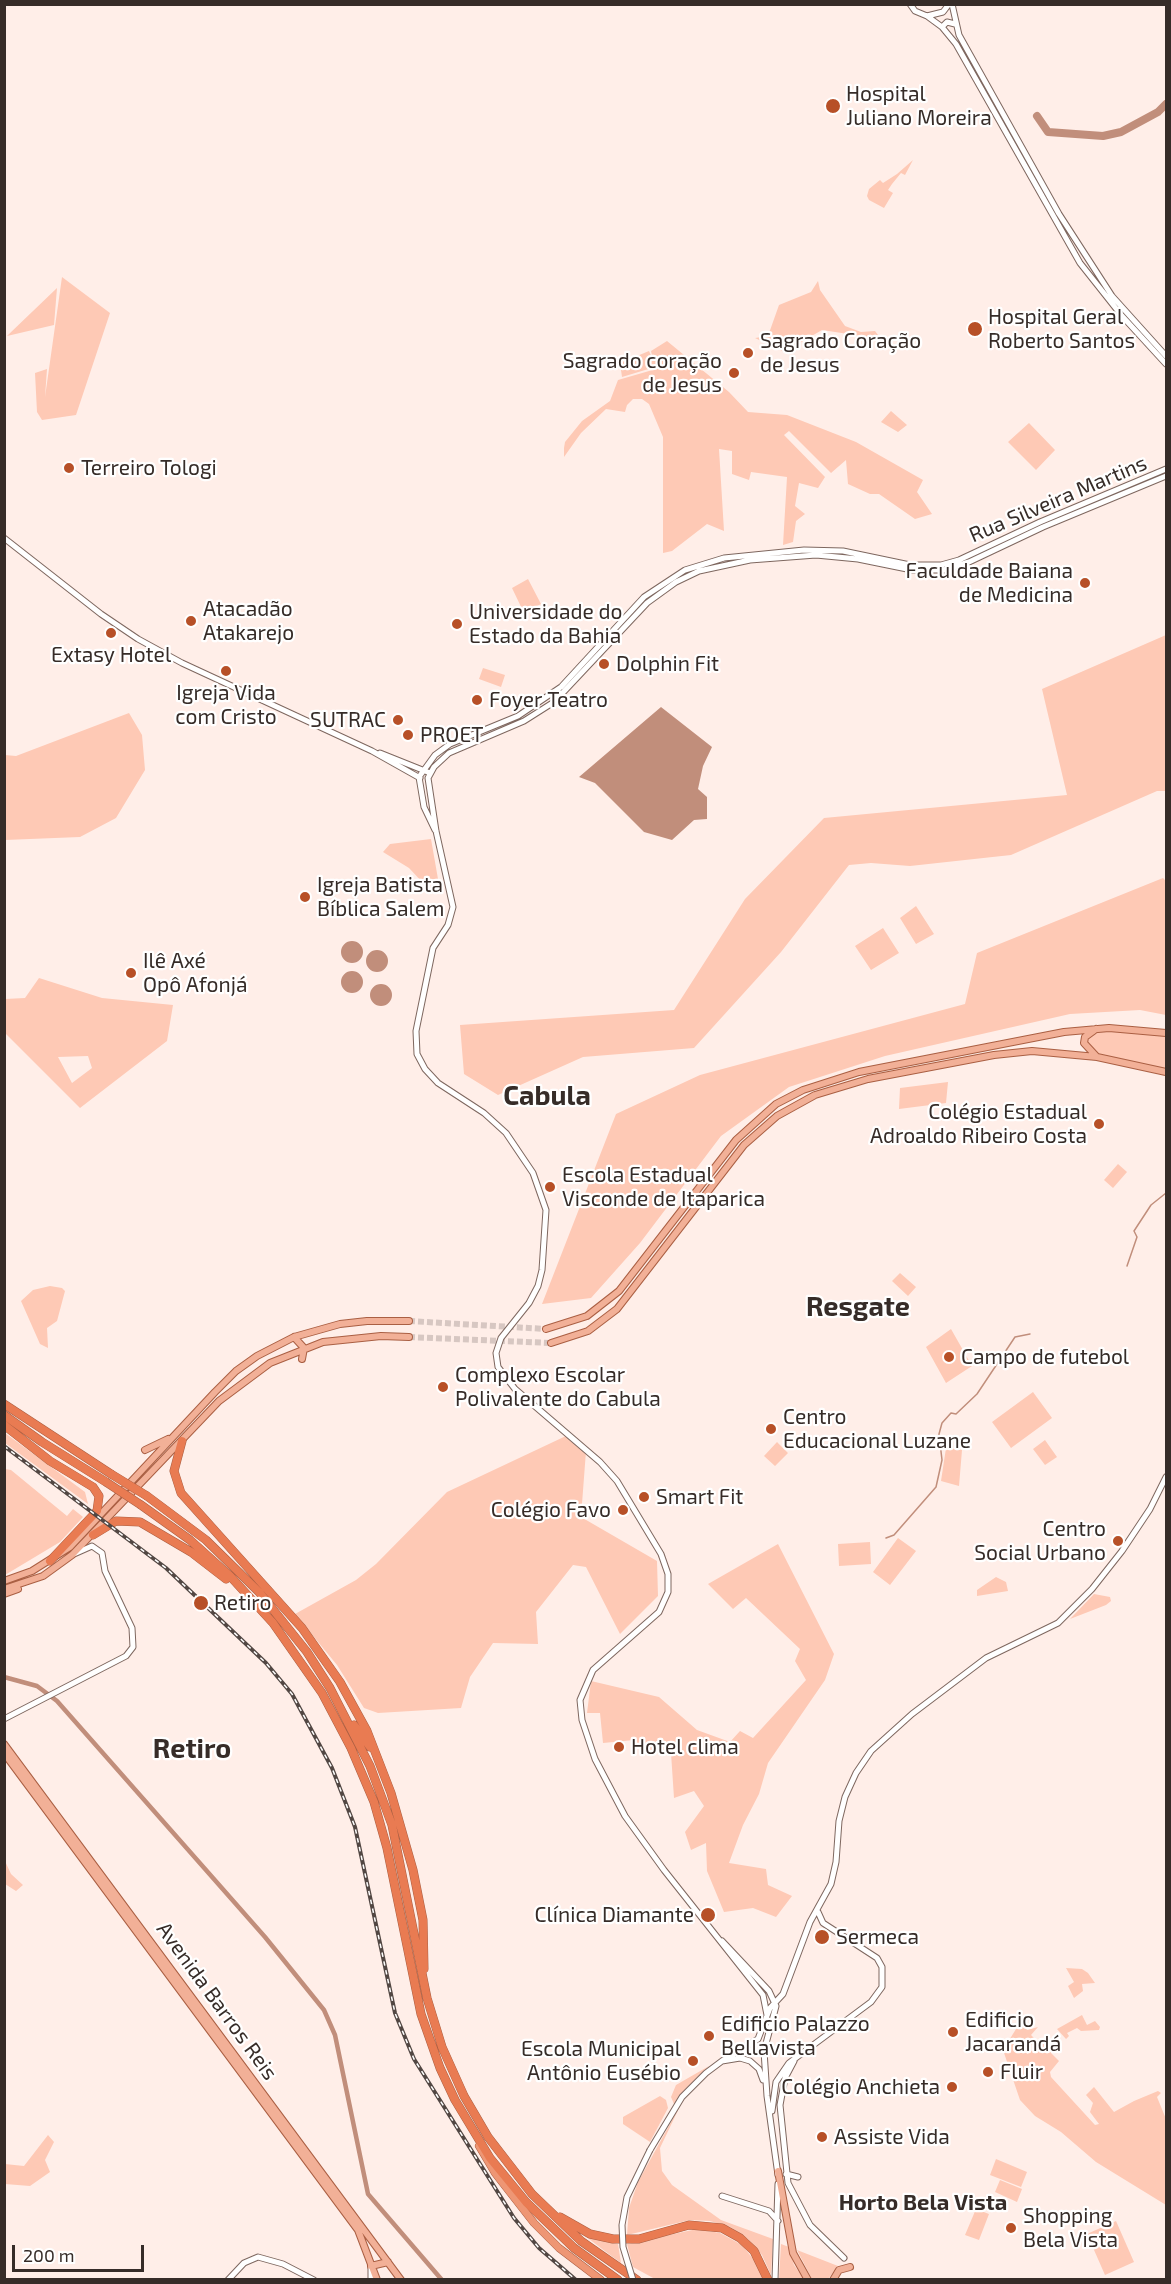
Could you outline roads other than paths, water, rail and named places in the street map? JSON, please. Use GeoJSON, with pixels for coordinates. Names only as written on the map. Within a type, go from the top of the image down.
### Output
{"type":"FeatureCollection","features":[{"type":"Feature","properties":{"kind":"highway"},"geometry":{"type":"LineString","coordinates":[[4,1404],[147,1496],[206,1540],[259,1592],[307,1652],[342,1709],[380,1763]]}},
{"type":"Feature","properties":{"kind":"highway"},"geometry":{"type":"LineString","coordinates":[[4,1415],[141,1505],[205,1552],[252,1599],[299,1658],[322,1693],[367,1784],[387,1848],[408,1956],[427,2033],[440,2068],[495,2174],[549,2238],[601,2280]]}},
{"type":"Feature","properties":{"kind":"highway"},"geometry":{"type":"LineString","coordinates":[[4,1425],[50,1461],[93,1487],[99,1496],[97,1511],[50,1561]]}},
{"type":"Feature","properties":{"kind":"highway"},"geometry":{"type":"LineString","coordinates":[[182,1441],[174,1471],[181,1493],[302,1628],[352,1702],[380,1763],[413,1870],[423,1920],[424,1986]]}},
{"type":"Feature","properties":{"kind":"highway"},"geometry":{"type":"LineString","coordinates":[[93,1535],[116,1521],[140,1522],[191,1552],[252,1599]]}},
{"type":"Feature","properties":{"kind":"highway"},"geometry":{"type":"LineString","coordinates":[[342,1709],[370,1766],[392,1825],[424,1986],[442,2047],[469,2106],[507,2164],[544,2206],[581,2241],[635,2280]]}},
{"type":"Feature","properties":{"kind":"highway"},"geometry":{"type":"LineString","coordinates":[[467,2121],[490,2158],[526,2202],[574,2248],[618,2280]]}},
{"type":"Feature","properties":{"kind":"highway"},"geometry":{"type":"LineString","coordinates":[[544,2206],[578,2228],[613,2240],[645,2238],[688,2225],[722,2228],[734,2234],[754,2251],[768,2280]]}},
{"type":"Feature","properties":{"kind":"main road"},"geometry":{"type":"LineString","coordinates":[[910,4],[915,11],[927,16],[942,27],[956,44],[1080,263],[1122,316],[1167,364]]}},
{"type":"Feature","properties":{"kind":"main road"},"geometry":{"type":"LineString","coordinates":[[927,16],[943,12],[951,4]]}},
{"type":"Feature","properties":{"kind":"main road"},"geometry":{"type":"LineString","coordinates":[[951,4],[955,24],[1059,214],[1093,269],[1122,308],[1167,356]]}},
{"type":"Feature","properties":{"kind":"main road"},"geometry":{"type":"LineString","coordinates":[[942,27],[947,22],[955,24]]}},
{"type":"Feature","properties":{"kind":"main road","name":"Rua Silveira Martins"},"geometry":{"type":"LineString","coordinates":[[419,777],[422,770],[442,749],[518,716],[546,697],[573,674],[644,597],[691,567],[738,555],[819,549],[859,554],[910,565],[941,565],[959,560],[1040,522],[1167,469]]}},
{"type":"Feature","properties":{"kind":"main road","name":"Rua Silveira Martins"},"geometry":{"type":"LineString","coordinates":[[429,773],[449,753],[524,721],[565,691],[647,603],[676,582],[699,571],[750,560],[816,555],[858,559],[912,570],[944,570],[969,562],[1043,527],[1167,476]]}},
{"type":"Feature","properties":{"kind":"main road"},"geometry":{"type":"LineString","coordinates":[[4,538],[101,614],[138,639],[179,662],[372,751],[429,773],[427,780],[436,831],[453,907],[448,925],[433,948],[417,1024],[417,1054],[425,1069],[438,1083],[484,1113],[506,1133],[533,1173],[546,1210],[542,1270],[538,1287],[528,1304],[501,1338],[496,1353],[498,1367],[515,1389],[600,1462],[617,1481],[661,1554],[668,1574],[668,1592],[659,1612],[593,1670],[580,1701],[582,1720],[595,1759],[625,1816],[669,1877],[721,1940],[769,1991],[775,2003],[776,2011],[764,2052],[767,2096],[792,2253],[808,2280]]}},
{"type":"Feature","properties":{"kind":"main road"},"geometry":{"type":"LineString","coordinates":[[524,721],[545,703],[546,697]]}},
{"type":"Feature","properties":{"kind":"main road"},"geometry":{"type":"LineString","coordinates":[[489,728],[492,735]]}},
{"type":"Feature","properties":{"kind":"main road"},"geometry":{"type":"LineString","coordinates":[[372,751],[427,780]]}},
{"type":"Feature","properties":{"kind":"main road"},"geometry":{"type":"LineString","coordinates":[[419,777],[424,807],[436,831]]}},
{"type":"Feature","properties":{"kind":"main road"},"geometry":{"type":"LineString","coordinates":[[546,1329],[587,1316],[619,1291],[736,1140],[759,1117],[791,1096],[818,1084],[859,1072],[1034,1037],[1097,1029],[1132,1029],[1167,1033]]}},
{"type":"Feature","properties":{"kind":"main road"},"geometry":{"type":"LineString","coordinates":[[1097,1029],[1085,1038],[1084,1043],[1097,1056]]}},
{"type":"Feature","properties":{"kind":"main road"},"geometry":{"type":"LineString","coordinates":[[550,1343],[588,1330],[617,1309],[744,1145],[777,1116],[796,1104],[831,1088],[994,1055],[1042,1051],[1097,1056],[1167,1072]]}},
{"type":"Feature","properties":{"kind":"main road"},"geometry":{"type":"LineString","coordinates":[[4,1581],[50,1561],[83,1534],[236,1371],[257,1356],[294,1337],[340,1324],[367,1321],[409,1321]]}},
{"type":"Feature","properties":{"kind":"main road"},"geometry":{"type":"LineString","coordinates":[[4,1594],[43,1576],[72,1555],[219,1401],[249,1377],[304,1348],[323,1342],[381,1335],[409,1337]]}},
{"type":"Feature","properties":{"kind":"main road"},"geometry":{"type":"LineString","coordinates":[[294,1337],[304,1348],[303,1359]]}},
{"type":"Feature","properties":{"kind":"main road"},"geometry":{"type":"LineString","coordinates":[[145,1450],[176,1434]]}},
{"type":"Feature","properties":{"kind":"main road"},"geometry":{"type":"LineString","coordinates":[[635,2280],[623,2247],[623,2217],[633,2182],[682,2097],[706,2073],[758,2038],[767,2015],[783,1994],[834,1873],[839,1821],[845,1797],[856,1773],[871,1751],[912,1714],[986,1658],[1058,1623],[1092,1589],[1122,1551],[1150,1509],[1167,1477]]}},
{"type":"Feature","properties":{"kind":"main road"},"geometry":{"type":"LineString","coordinates":[[4,1719],[126,1656],[134,1643],[132,1628],[105,1571],[100,1549],[92,1546],[72,1555]]}},
{"type":"Feature","properties":{"kind":"main road"},"geometry":{"type":"LineString","coordinates":[[4,1589],[43,1576]]}},
{"type":"Feature","properties":{"kind":"main road","name":"Avenida Barros Reis"},"geometry":{"type":"LineString","coordinates":[[4,1744],[401,2280]]}},
{"type":"Feature","properties":{"kind":"main road","name":"Avenida Barros Reis"},"geometry":{"type":"LineString","coordinates":[[4,1753],[358,2230],[377,2280]]}},
{"type":"Feature","properties":{"kind":"main road"},"geometry":{"type":"LineString","coordinates":[[818,1911],[823,1923]]}},
{"type":"Feature","properties":{"kind":"main road"},"geometry":{"type":"LineString","coordinates":[[772,2125],[776,2082],[784,2068],[798,2055],[872,2002],[882,1987],[882,1967],[877,1958],[823,1923],[815,1923],[809,1928]]}},
{"type":"Feature","properties":{"kind":"main road"},"geometry":{"type":"LineString","coordinates":[[721,1940],[723,1946],[763,1995],[767,2015]]}},
{"type":"Feature","properties":{"kind":"main road"},"geometry":{"type":"LineString","coordinates":[[769,1991],[779,1992],[788,1983]]}},
{"type":"Feature","properties":{"kind":"main road"},"geometry":{"type":"LineString","coordinates":[[798,2055],[786,2074],[781,2096],[780,2115],[786,2174],[791,2192],[810,2225],[844,2258]]}},
{"type":"Feature","properties":{"kind":"main road"},"geometry":{"type":"LineString","coordinates":[[722,2061],[740,2058],[756,2066],[767,2096]]}},
{"type":"Feature","properties":{"kind":"main road"},"geometry":{"type":"LineString","coordinates":[[774,2141],[784,2154]]}},
{"type":"Feature","properties":{"kind":"main road"},"geometry":{"type":"LineString","coordinates":[[775,2280],[779,2224],[778,2171]]}},
{"type":"Feature","properties":{"kind":"main road"},"geometry":{"type":"LineString","coordinates":[[786,2174],[798,2176]]}},
{"type":"Feature","properties":{"kind":"main road"},"geometry":{"type":"LineString","coordinates":[[722,2196],[769,2211],[779,2224]]}},
{"type":"Feature","properties":{"kind":"main road"},"geometry":{"type":"LineString","coordinates":[[228,2280],[244,2263],[258,2257],[283,2264],[314,2280]]}},
{"type":"Feature","properties":{"kind":"main road"},"geometry":{"type":"LineString","coordinates":[[371,2280],[372,2266],[388,2262]]}},
{"type":"Feature","properties":{"kind":"main road"},"geometry":{"type":"LineString","coordinates":[[833,2280],[839,2270],[850,2267]]}},
{"type":"Feature","properties":{"kind":"waterway"},"geometry":{"type":"LineString","coordinates":[[1037,116],[1048,132],[1103,136],[1121,132],[1158,112],[1166,104]]}},
{"type":"Feature","properties":{"kind":"waterway"},"geometry":{"type":"LineString","coordinates":[[1127,1266],[1137,1237],[1134,1231],[1151,1205],[1166,1193]]}},
{"type":"Feature","properties":{"kind":"waterway"},"geometry":{"type":"LineString","coordinates":[[886,1538],[894,1535],[936,1487],[942,1460],[939,1434],[942,1423],[951,1413],[956,1414],[977,1394],[1015,1337],[1030,1334]]}},
{"type":"Feature","properties":{"kind":"waterway"},"geometry":{"type":"LineString","coordinates":[[4,1677],[37,1686],[57,1701],[265,1937],[324,2010],[335,2035],[368,2194],[442,2280]]}},
{"type":"Feature","properties":{"kind":"tunnel"},"geometry":{"type":"LineString","coordinates":[[409,1321],[546,1329]]}},
{"type":"Feature","properties":{"kind":"tunnel"},"geometry":{"type":"LineString","coordinates":[[409,1337],[551,1343]]}},
{"type":"Feature","properties":{"kind":"railway"},"geometry":{"type":"LineString","coordinates":[[4,1446],[166,1568],[266,1663],[292,1694],[332,1768],[355,1827],[395,2013],[414,2059],[514,2218],[539,2248],[576,2280]]}},
{"type":"Feature","properties":{"kind":"place","name":"Hospital Juliano Moreira"},"geometry":{"type":"Point","coordinates":[833,106]}},
{"type":"Feature","properties":{"kind":"place","name":"Hospital Geral Roberto Santos"},"geometry":{"type":"Point","coordinates":[975,329]}},
{"type":"Feature","properties":{"kind":"place","name":"Sagrado Coração de Jesus"},"geometry":{"type":"Point","coordinates":[748,353]}},
{"type":"Feature","properties":{"kind":"place","name":"Sagrado coração de Jesus"},"geometry":{"type":"Point","coordinates":[734,373]}},
{"type":"Feature","properties":{"kind":"place","name":"Terreiro Tologi"},"geometry":{"type":"Point","coordinates":[69,468]}},
{"type":"Feature","properties":{"kind":"place","name":"Faculdade Baiana de Medicina"},"geometry":{"type":"Point","coordinates":[1085,583]}},
{"type":"Feature","properties":{"kind":"place","name":"Atacadão Atakarejo"},"geometry":{"type":"Point","coordinates":[191,621]}},
{"type":"Feature","properties":{"kind":"place","name":"Universidade do Estado da Bahia"},"geometry":{"type":"Point","coordinates":[457,624]}},
{"type":"Feature","properties":{"kind":"place","name":"Extasy Hotel"},"geometry":{"type":"Point","coordinates":[111,633]}},
{"type":"Feature","properties":{"kind":"place","name":"Dolphin Fit"},"geometry":{"type":"Point","coordinates":[604,664]}},
{"type":"Feature","properties":{"kind":"place","name":"Igreja Vida com Cristo"},"geometry":{"type":"Point","coordinates":[226,671]}},
{"type":"Feature","properties":{"kind":"place","name":"Foyer Teatro"},"geometry":{"type":"Point","coordinates":[477,700]}},
{"type":"Feature","properties":{"kind":"place","name":"SUTRAC"},"geometry":{"type":"Point","coordinates":[398,720]}},
{"type":"Feature","properties":{"kind":"place","name":"PROET"},"geometry":{"type":"Point","coordinates":[408,735]}},
{"type":"Feature","properties":{"kind":"place","name":"Igreja Batista Bíblica Salem"},"geometry":{"type":"Point","coordinates":[305,897]}},
{"type":"Feature","properties":{"kind":"place","name":"Ilê Axé Opô Afonjá"},"geometry":{"type":"Point","coordinates":[131,973]}},
{"type":"Feature","properties":{"kind":"place","name":"Colégio Estadual Adroaldo Ribeiro Costa"},"geometry":{"type":"Point","coordinates":[1099,1124]}},
{"type":"Feature","properties":{"kind":"place","name":"Escola Estadual Visconde de Itaparica"},"geometry":{"type":"Point","coordinates":[550,1187]}},
{"type":"Feature","properties":{"kind":"place","name":"Campo de futebol"},"geometry":{"type":"Point","coordinates":[949,1357]}},
{"type":"Feature","properties":{"kind":"place","name":"Complexo Escolar Polivalente do Cabula"},"geometry":{"type":"Point","coordinates":[443,1387]}},
{"type":"Feature","properties":{"kind":"place","name":"Centro Educacional Luzane"},"geometry":{"type":"Point","coordinates":[771,1429]}},
{"type":"Feature","properties":{"kind":"place","name":"Smart Fit"},"geometry":{"type":"Point","coordinates":[644,1497]}},
{"type":"Feature","properties":{"kind":"place","name":"Colégio Favo"},"geometry":{"type":"Point","coordinates":[623,1510]}},
{"type":"Feature","properties":{"kind":"place","name":"Centro Social Urbano"},"geometry":{"type":"Point","coordinates":[1118,1541]}},
{"type":"Feature","properties":{"kind":"place","name":"Retiro"},"geometry":{"type":"Point","coordinates":[201,1603]}},
{"type":"Feature","properties":{"kind":"place","name":"Hotel clima"},"geometry":{"type":"Point","coordinates":[619,1747]}},
{"type":"Feature","properties":{"kind":"place","name":"Clínica Diamante"},"geometry":{"type":"Point","coordinates":[708,1915]}},
{"type":"Feature","properties":{"kind":"place","name":"Sermeca"},"geometry":{"type":"Point","coordinates":[822,1937]}},
{"type":"Feature","properties":{"kind":"place","name":"Edificio Jacarandá"},"geometry":{"type":"Point","coordinates":[953,2032]}},
{"type":"Feature","properties":{"kind":"place","name":"Edificio Palazzo Bellavista"},"geometry":{"type":"Point","coordinates":[709,2036]}},
{"type":"Feature","properties":{"kind":"place","name":"Escola Municipal Antônio Eusébio"},"geometry":{"type":"Point","coordinates":[693,2061]}},
{"type":"Feature","properties":{"kind":"place","name":"Fluir"},"geometry":{"type":"Point","coordinates":[988,2072]}},
{"type":"Feature","properties":{"kind":"place","name":"Colégio Anchieta"},"geometry":{"type":"Point","coordinates":[952,2087]}},
{"type":"Feature","properties":{"kind":"place","name":"Assiste Vida"},"geometry":{"type":"Point","coordinates":[822,2137]}},
{"type":"Feature","properties":{"kind":"place","name":"Shopping Bela Vista"},"geometry":{"type":"Point","coordinates":[1011,2228]}},
{"type":"Feature","properties":{"kind":"district","name":"Cabula"},"geometry":{"type":"Point","coordinates":[547,1096]}},
{"type":"Feature","properties":{"kind":"district","name":"Resgate"},"geometry":{"type":"Point","coordinates":[858,1307]}},
{"type":"Feature","properties":{"kind":"district","name":"Retiro"},"geometry":{"type":"Point","coordinates":[192,1749]}},
{"type":"Feature","properties":{"kind":"district","name":"Horto Bela Vista"},"geometry":{"type":"Point","coordinates":[923,2203]}}]}
